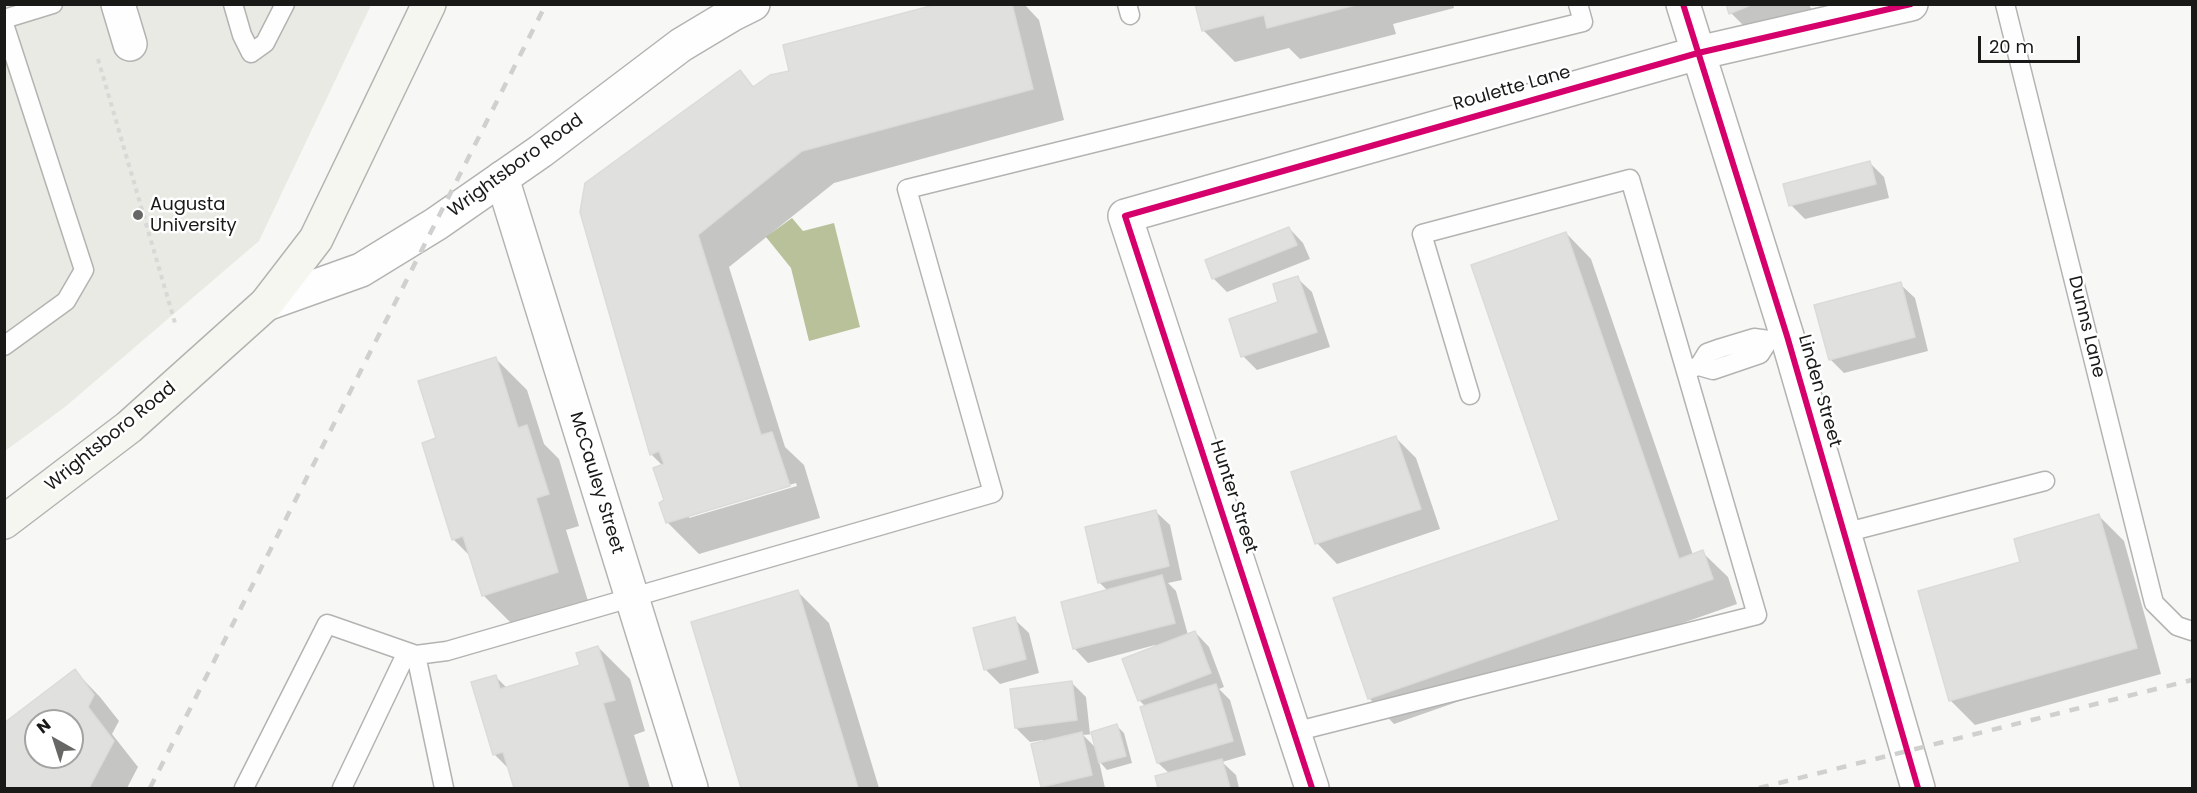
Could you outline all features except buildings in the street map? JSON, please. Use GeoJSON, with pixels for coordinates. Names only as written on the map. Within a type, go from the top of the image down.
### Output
{"type":"FeatureCollection","features":[{"type":"Feature","properties":{"kind":"main road","name":"Wrightsboro Road"},"geometry":{"type":"LineString","coordinates":[[4,522],[129,427],[266,304],[316,239],[429,4]]}},
{"type":"Feature","properties":{"kind":"street"},"geometry":{"type":"LineString","coordinates":[[118,4],[130,44]]}},
{"type":"Feature","properties":{"kind":"street","name":"Wrightsboro Road"},"geometry":{"type":"LineString","coordinates":[[266,304],[361,270],[436,224],[541,151],[681,45],[753,4]]}},
{"type":"Feature","properties":{"kind":"street","name":"Linden Street"},"geometry":{"type":"LineString","coordinates":[[1683,4],[1778,338],[1844,533],[1918,789]]}},
{"type":"Feature","properties":{"kind":"street","name":"Roulette Lane"},"geometry":{"type":"LineString","coordinates":[[1125,216],[1698,53],[1911,4]]}},
{"type":"Feature","properties":{"kind":"street","name":"McCauley Street"},"geometry":{"type":"LineString","coordinates":[[501,178],[691,789]]}},
{"type":"Feature","properties":{"kind":"street","name":"Hunter Street"},"geometry":{"type":"LineString","coordinates":[[1125,216],[1312,789]]}},
{"type":"Feature","properties":{"kind":"lane"},"geometry":{"type":"LineString","coordinates":[[4,19],[53,4]]}},
{"type":"Feature","properties":{"kind":"lane"},"geometry":{"type":"LineString","coordinates":[[233,4],[242,35],[251,53],[265,43],[285,4]]}},
{"type":"Feature","properties":{"kind":"lane"},"geometry":{"type":"LineString","coordinates":[[244,789],[327,624],[411,654],[447,651],[993,494],[907,189],[1583,22],[1578,4]]}},
{"type":"Feature","properties":{"kind":"lane","name":"Dunns Lane"},"geometry":{"type":"LineString","coordinates":[[2005,4],[2154,603],[2177,626],[2193,631]]}},
{"type":"Feature","properties":{"kind":"lane"},"geometry":{"type":"LineString","coordinates":[[4,24],[84,270],[66,301],[4,346]]}},
{"type":"Feature","properties":{"kind":"lane"},"geometry":{"type":"LineString","coordinates":[[1293,732],[1757,615],[1692,368],[1630,179],[1422,234],[1470,395]]}},
{"type":"Feature","properties":{"kind":"lane"},"geometry":{"type":"LineString","coordinates":[[1692,368],[1713,370],[1760,354],[1778,338]]}},
{"type":"Feature","properties":{"kind":"lane"},"geometry":{"type":"LineString","coordinates":[[1844,533],[2045,481]]}},
{"type":"Feature","properties":{"kind":"lane"},"geometry":{"type":"LineString","coordinates":[[342,789],[411,654]]}},
{"type":"Feature","properties":{"kind":"lane"},"geometry":{"type":"LineString","coordinates":[[411,654],[444,789]]}},
{"type":"Feature","properties":{"kind":"path"},"geometry":{"type":"LineString","coordinates":[[95,51],[175,324]]}},
{"type":"Feature","properties":{"kind":"shaded area","name":"Augusta University"},"geometry":{"type":"Polygon","coordinates":[[[5,5],[371,5],[259,241],[65,407],[5,451],[5,5]]]}},
{"type":"Feature","properties":{"kind":"shaded area"},"geometry":{"type":"Polygon","coordinates":[[[792,218],[803,231],[834,223],[860,327],[809,341],[791,268],[766,237],[792,218]]]}},
{"type":"Feature","properties":{"kind":"railway"},"geometry":{"type":"LineString","coordinates":[[150,788],[546,4]]}},
{"type":"Feature","properties":{"kind":"railway"},"geometry":{"type":"LineString","coordinates":[[1759,788],[2192,680]]}},
{"type":"Feature","properties":{"kind":"cycle path"},"geometry":{"type":"LineString","coordinates":[[1683,4],[1787,336],[1918,788]]}},
{"type":"Feature","properties":{"kind":"cycle path"},"geometry":{"type":"LineString","coordinates":[[1312,788],[1125,216],[1698,53],[1911,4]]}},
{"type":"Feature","properties":{"kind":"place","name":"Augusta University"},"geometry":{"type":"Point","coordinates":[138,215]}}]}
